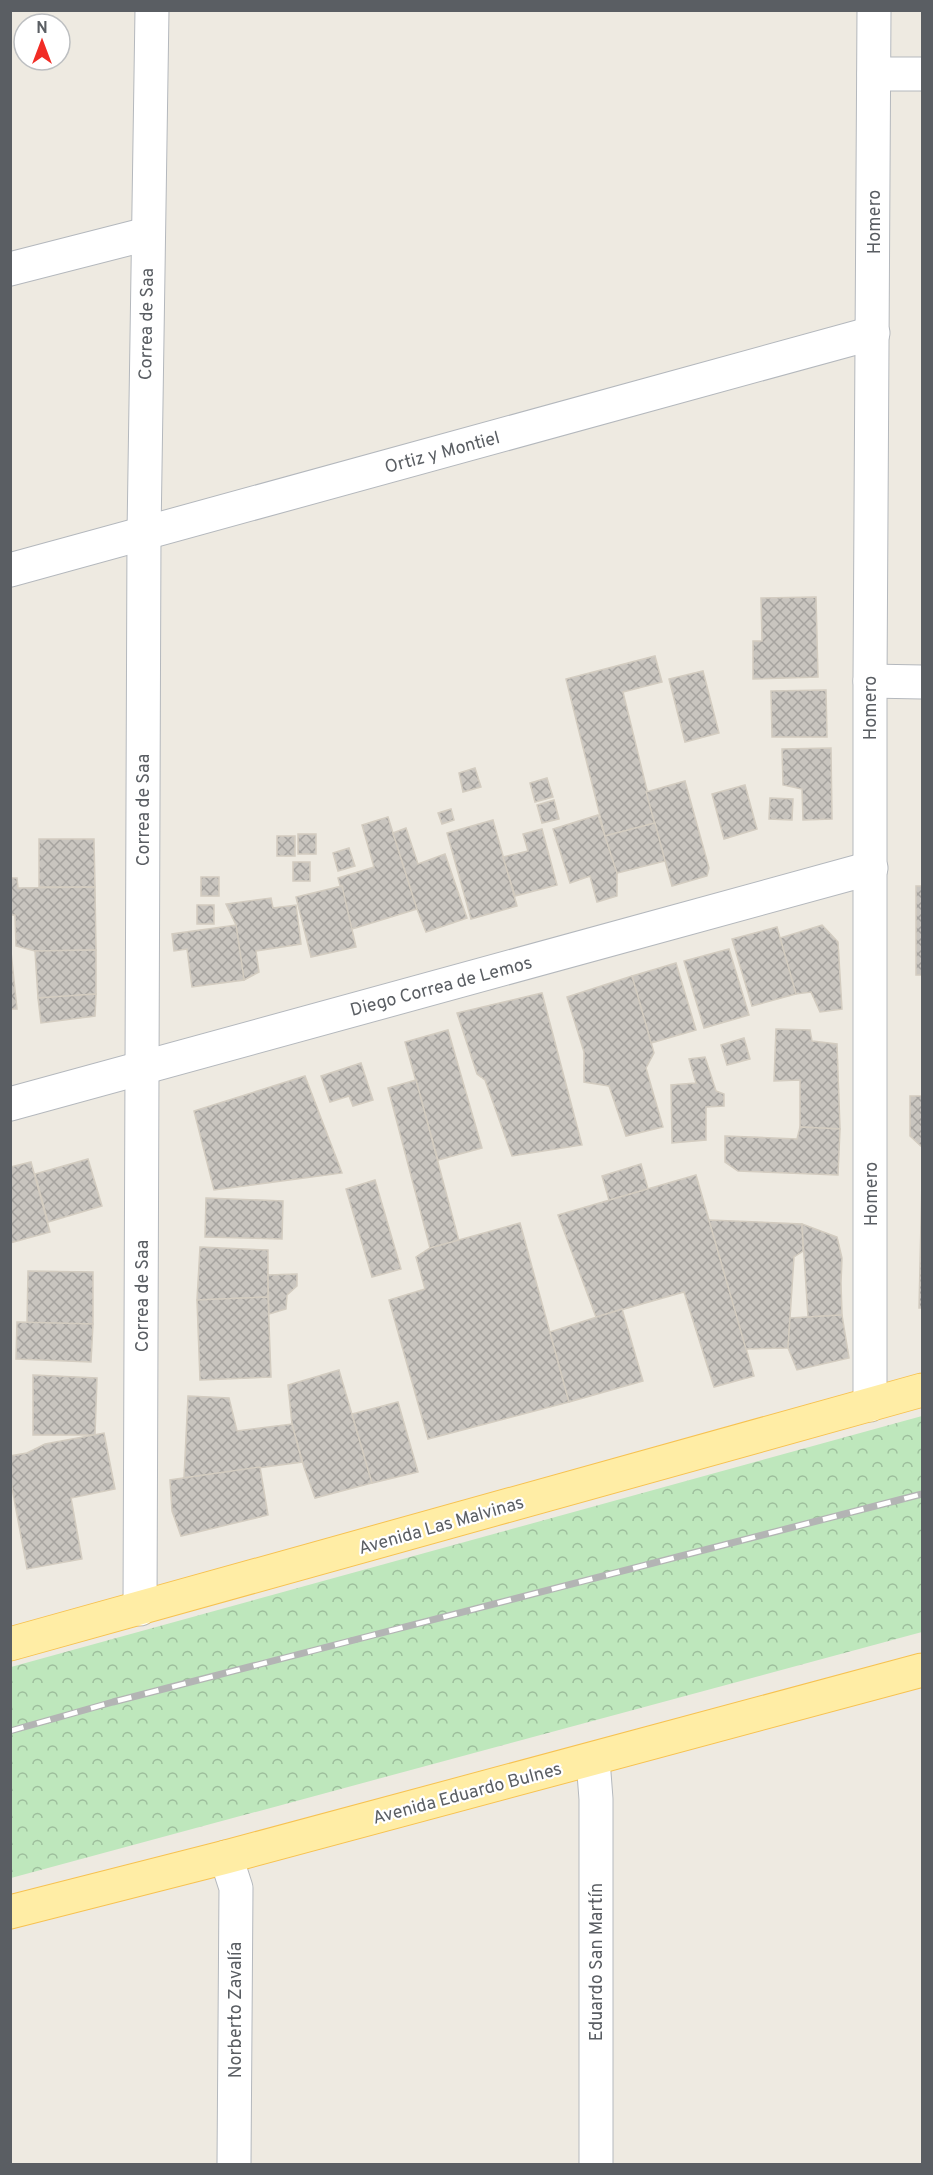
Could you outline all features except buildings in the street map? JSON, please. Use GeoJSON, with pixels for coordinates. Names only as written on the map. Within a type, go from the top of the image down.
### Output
{"type":"FeatureCollection","features":[{"type":"Feature","properties":{"kind":"main road","name":"Avenida Las Malvinas"},"geometry":{"type":"LineString","coordinates":[[10,1644],[922,1390]]}},
{"type":"Feature","properties":{"kind":"main road","name":"Avenida Eduardo Bulnes"},"geometry":{"type":"LineString","coordinates":[[10,1912],[593,1760],[922,1670]]}},
{"type":"Feature","properties":{"kind":"street","name":"Correa de Saa"},"geometry":{"type":"LineString","coordinates":[[140,1609],[144,534],[152,10]]}},
{"type":"Feature","properties":{"kind":"street","name":"Homero"},"geometry":{"type":"LineString","coordinates":[[870,1405],[870,681],[874,10]]}},
{"type":"Feature","properties":{"kind":"street"},"geometry":{"type":"LineString","coordinates":[[874,74],[922,74]]}},
{"type":"Feature","properties":{"kind":"street"},"geometry":{"type":"LineString","coordinates":[[10,269],[147,234]]}},
{"type":"Feature","properties":{"kind":"street","name":"Ortiz y Montiel"},"geometry":{"type":"LineString","coordinates":[[10,570],[873,333]]}},
{"type":"Feature","properties":{"kind":"street"},"geometry":{"type":"LineString","coordinates":[[870,681],[922,682]]}},
{"type":"Feature","properties":{"kind":"street","name":"Diego Correa de Lemos"},"geometry":{"type":"LineString","coordinates":[[10,1104],[871,868]]}},
{"type":"Feature","properties":{"kind":"street","name":"Eduardo San Martín"},"geometry":{"type":"LineString","coordinates":[[593,1760],[596,1799],[596,2164]]}},
{"type":"Feature","properties":{"kind":"street","name":"Norberto Zavalía"},"geometry":{"type":"LineString","coordinates":[[226,1857],[236,1888],[234,2164]]}},
{"type":"Feature","properties":{"kind":"green space"},"geometry":{"type":"Polygon","coordinates":[[[922,1416],[922,1632],[11,1878],[11,1667],[922,1416]]]}},
{"type":"Feature","properties":{"kind":"railway"},"geometry":{"type":"LineString","coordinates":[[10,1731],[113,1702],[922,1494]]}}]}
